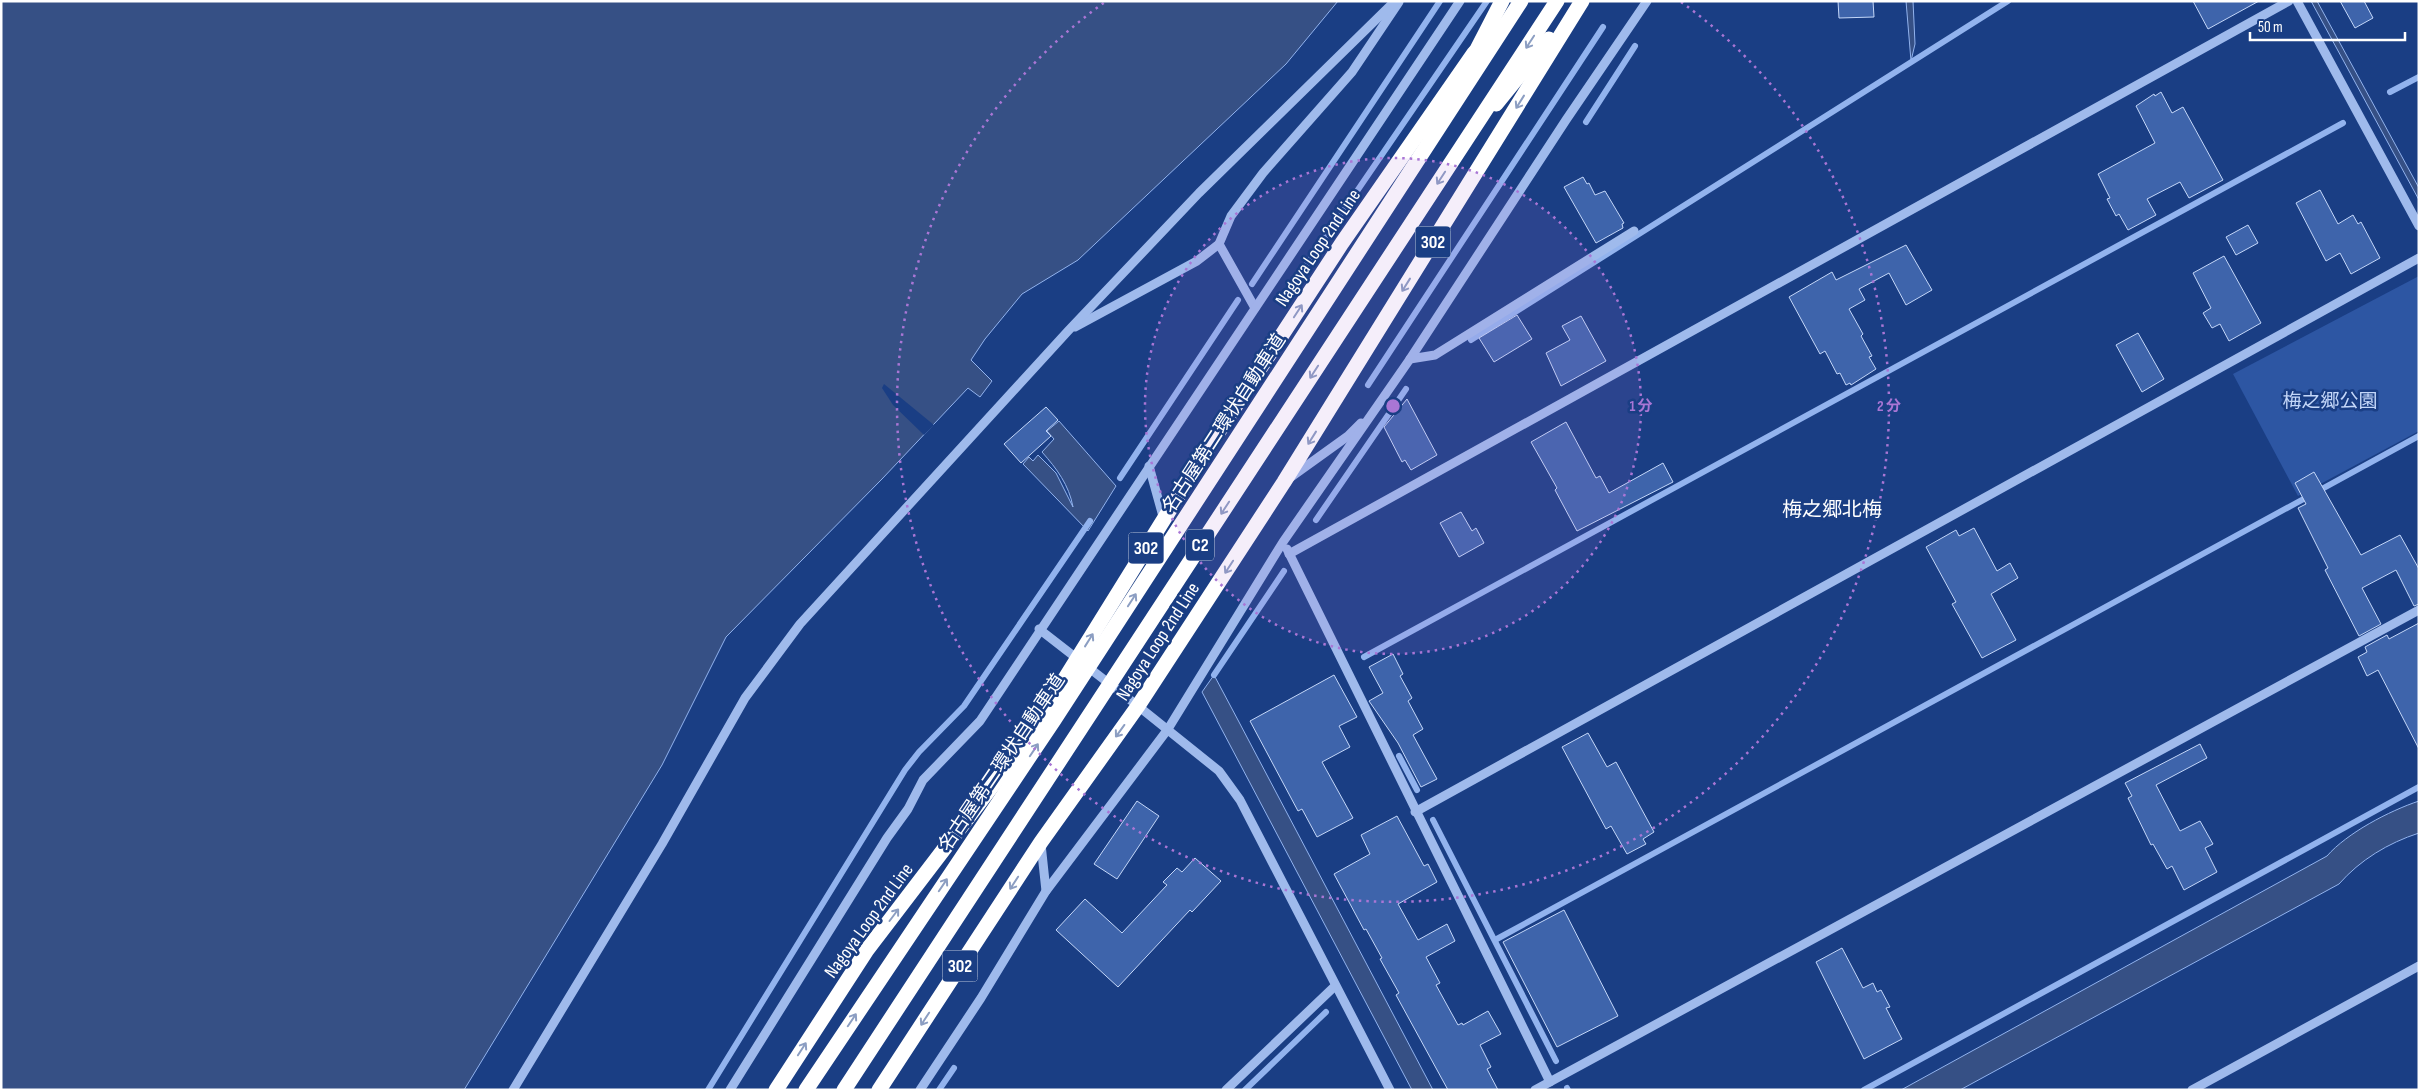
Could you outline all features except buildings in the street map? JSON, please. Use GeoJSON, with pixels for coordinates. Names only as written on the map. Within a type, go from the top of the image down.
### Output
{"type":"FeatureCollection","features":[{"type":"Feature","properties":{"kind":"highway"},"geometry":{"type":"LineString","coordinates":[[1430,141],[1502,1]]}},
{"type":"Feature","properties":{"kind":"highway","name":"Nagoya Loop 2nd Line"},"geometry":{"type":"LineString","coordinates":[[776,1090],[868,950],[1025,743],[1164,520],[1337,251],[1510,1]]}},
{"type":"Feature","properties":{"kind":"highway","name":"名古屋第二環状自動車道"},"geometry":{"type":"LineString","coordinates":[[806,1090],[1054,720],[1521,1]]}},
{"type":"Feature","properties":{"kind":"highway","name":"C2"},"geometry":{"type":"LineString","coordinates":[[844,1090],[1557,1]]}},
{"type":"Feature","properties":{"kind":"highway"},"geometry":{"type":"LineString","coordinates":[[1464,143],[1581,1]]}},
{"type":"Feature","properties":{"kind":"highway","name":"Nagoya Loop 2nd Line"},"geometry":{"type":"LineString","coordinates":[[879,1090],[1041,842],[1138,706],[1284,482],[1581,1]]}},
{"type":"Feature","properties":{"kind":"street"},"geometry":{"type":"LineString","coordinates":[[513,1090],[662,844],[745,698],[800,624],[1068,331],[1199,193],[1395,1]]}},
{"type":"Feature","properties":{"kind":"street"},"geometry":{"type":"LineString","coordinates":[[1068,331],[1197,261],[1219,244],[1231,216],[1263,173],[1352,72],[1400,1]]}},
{"type":"Feature","properties":{"kind":"street"},"geometry":{"type":"LineString","coordinates":[[730,1090],[908,809],[923,780],[980,720],[1460,1]]}},
{"type":"Feature","properties":{"kind":"street"},"geometry":{"type":"LineString","coordinates":[[920,1090],[981,998],[1046,891],[1168,729],[1284,542],[1410,359],[1566,120],[1647,1]]}},
{"type":"Feature","properties":{"kind":"street"},"geometry":{"type":"LineString","coordinates":[[1289,554],[2289,1]]}},
{"type":"Feature","properties":{"kind":"street"},"geometry":{"type":"LineString","coordinates":[[2297,1],[2419,226]]}},
{"type":"Feature","properties":{"kind":"street"},"geometry":{"type":"LineString","coordinates":[[1410,359],[1435,355],[1634,231]]}},
{"type":"Feature","properties":{"kind":"street"},"geometry":{"type":"LineString","coordinates":[[1219,244],[1255,308]]}},
{"type":"Feature","properties":{"kind":"street"},"geometry":{"type":"LineString","coordinates":[[1415,812],[2419,258]]}},
{"type":"Feature","properties":{"kind":"street"},"geometry":{"type":"LineString","coordinates":[[1284,482],[1348,436],[1378,405]]}},
{"type":"Feature","properties":{"kind":"street"},"geometry":{"type":"LineString","coordinates":[[1149,466],[1164,520]]}},
{"type":"Feature","properties":{"kind":"street"},"geometry":{"type":"LineString","coordinates":[[1284,542],[1415,812],[1550,1082]]}},
{"type":"Feature","properties":{"kind":"street"},"geometry":{"type":"LineString","coordinates":[[1535,1090],[2419,610]]}},
{"type":"Feature","properties":{"kind":"street"},"geometry":{"type":"LineString","coordinates":[[1039,629],[1168,729],[1218,771],[1240,800],[1390,1090]]}},
{"type":"Feature","properties":{"kind":"street"},"geometry":{"type":"LineString","coordinates":[[1041,842],[1046,891]]}},
{"type":"Feature","properties":{"kind":"street"},"geometry":{"type":"LineString","coordinates":[[2192,1090],[2419,966]]}},
{"type":"Feature","properties":{"kind":"street"},"geometry":{"type":"LineString","coordinates":[[1226,1090],[1335,986]]}},
{"type":"Feature","properties":{"kind":"green space","name":"梅之郷公園"},"geometry":{"type":"Polygon","coordinates":[[[2419,276],[2419,431],[2298,496],[2233,374],[2419,276]]]}},
{"type":"Feature","properties":{"kind":"shaded area"},"geometry":{"type":"Polygon","coordinates":[[[1,1],[1338,1],[1286,64],[1078,260],[1022,294],[985,339],[971,360],[992,381],[980,397],[968,388],[882,479],[726,637],[662,765],[464,1090],[1,1090],[1,1]]]}},
{"type":"Feature","properties":{"kind":"shaded area"},"geometry":{"type":"Polygon","coordinates":[[[1906,1],[1913,1],[1915,44],[1911,61],[1906,1]]]}},
{"type":"Feature","properties":{"kind":"shaded area"},"geometry":{"type":"Polygon","coordinates":[[[2311,1],[2317,1],[2419,188],[2419,200],[2311,1]]]}},
{"type":"Feature","properties":{"kind":"shaded area"},"geometry":{"type":"Polygon","coordinates":[[[1059,421],[1116,486],[1088,531],[1023,464],[1029,457],[1033,461],[1038,455],[1056,473],[1073,507],[1069,492],[1062,478],[1042,452],[1054,439],[1047,431],[1059,421]]]}},
{"type":"Feature","properties":{"kind":"shaded area"},"geometry":{"type":"Polygon","coordinates":[[[1214,675],[1433,1090],[1412,1090],[1202,692],[1214,675]]]}},
{"type":"Feature","properties":{"kind":"shaded area"},"geometry":{"type":"Polygon","coordinates":[[[2419,801],[2419,833],[2375,853],[2356,867],[2339,884],[1960,1090],[1901,1090],[2327,856],[2335,847],[2369,824],[2419,801]]]}},
{"type":"Feature","properties":{"kind":"pier"},"geometry":{"type":"Polygon","coordinates":[[[884,384],[934,425],[924,435],[893,405],[882,388],[884,384]]]}},
{"type":"Feature","properties":{"kind":"waterway"},"geometry":{"type":"LineString","coordinates":[[1252,284],[1440,1]]}},
{"type":"Feature","properties":{"kind":"waterway"},"geometry":{"type":"LineString","coordinates":[[1303,270],[1487,1]]}},
{"type":"Feature","properties":{"kind":"waterway"},"geometry":{"type":"LineString","coordinates":[[1471,340],[2008,1]]}},
{"type":"Feature","properties":{"kind":"waterway"},"geometry":{"type":"LineString","coordinates":[[1368,385],[1603,27]]}},
{"type":"Feature","properties":{"kind":"waterway"},"geometry":{"type":"LineString","coordinates":[[1586,122],[1635,46]]}},
{"type":"Feature","properties":{"kind":"waterway"},"geometry":{"type":"LineString","coordinates":[[2390,92],[2419,77]]}},
{"type":"Feature","properties":{"kind":"waterway"},"geometry":{"type":"LineString","coordinates":[[1364,657],[2343,123]]}},
{"type":"Feature","properties":{"kind":"waterway"},"geometry":{"type":"LineString","coordinates":[[1120,478],[1238,300]]}},
{"type":"Feature","properties":{"kind":"waterway"},"geometry":{"type":"LineString","coordinates":[[1316,520],[1406,389]]}},
{"type":"Feature","properties":{"kind":"waterway"},"geometry":{"type":"LineString","coordinates":[[1495,940],[2419,436]]}},
{"type":"Feature","properties":{"kind":"waterway"},"geometry":{"type":"LineString","coordinates":[[708,1090],[905,770],[919,752],[964,706],[1090,521]]}},
{"type":"Feature","properties":{"kind":"waterway"},"geometry":{"type":"LineString","coordinates":[[1214,675],[1284,571]]}},
{"type":"Feature","properties":{"kind":"waterway"},"geometry":{"type":"LineString","coordinates":[[1399,756],[1417,790]]}},
{"type":"Feature","properties":{"kind":"waterway"},"geometry":{"type":"LineString","coordinates":[[1864,1090],[2419,787]]}},
{"type":"Feature","properties":{"kind":"waterway"},"geometry":{"type":"LineString","coordinates":[[1433,820],[1556,1061]]}},
{"type":"Feature","properties":{"kind":"waterway"},"geometry":{"type":"LineString","coordinates":[[1245,1090],[1326,1012]]}},
{"type":"Feature","properties":{"kind":"waterway"},"geometry":{"type":"LineString","coordinates":[[939,1090],[954,1068]]}},
{"type":"Feature","properties":{"kind":"district","name":"梅之郷北梅"},"geometry":{"type":"Point","coordinates":[1832,509]}}]}
